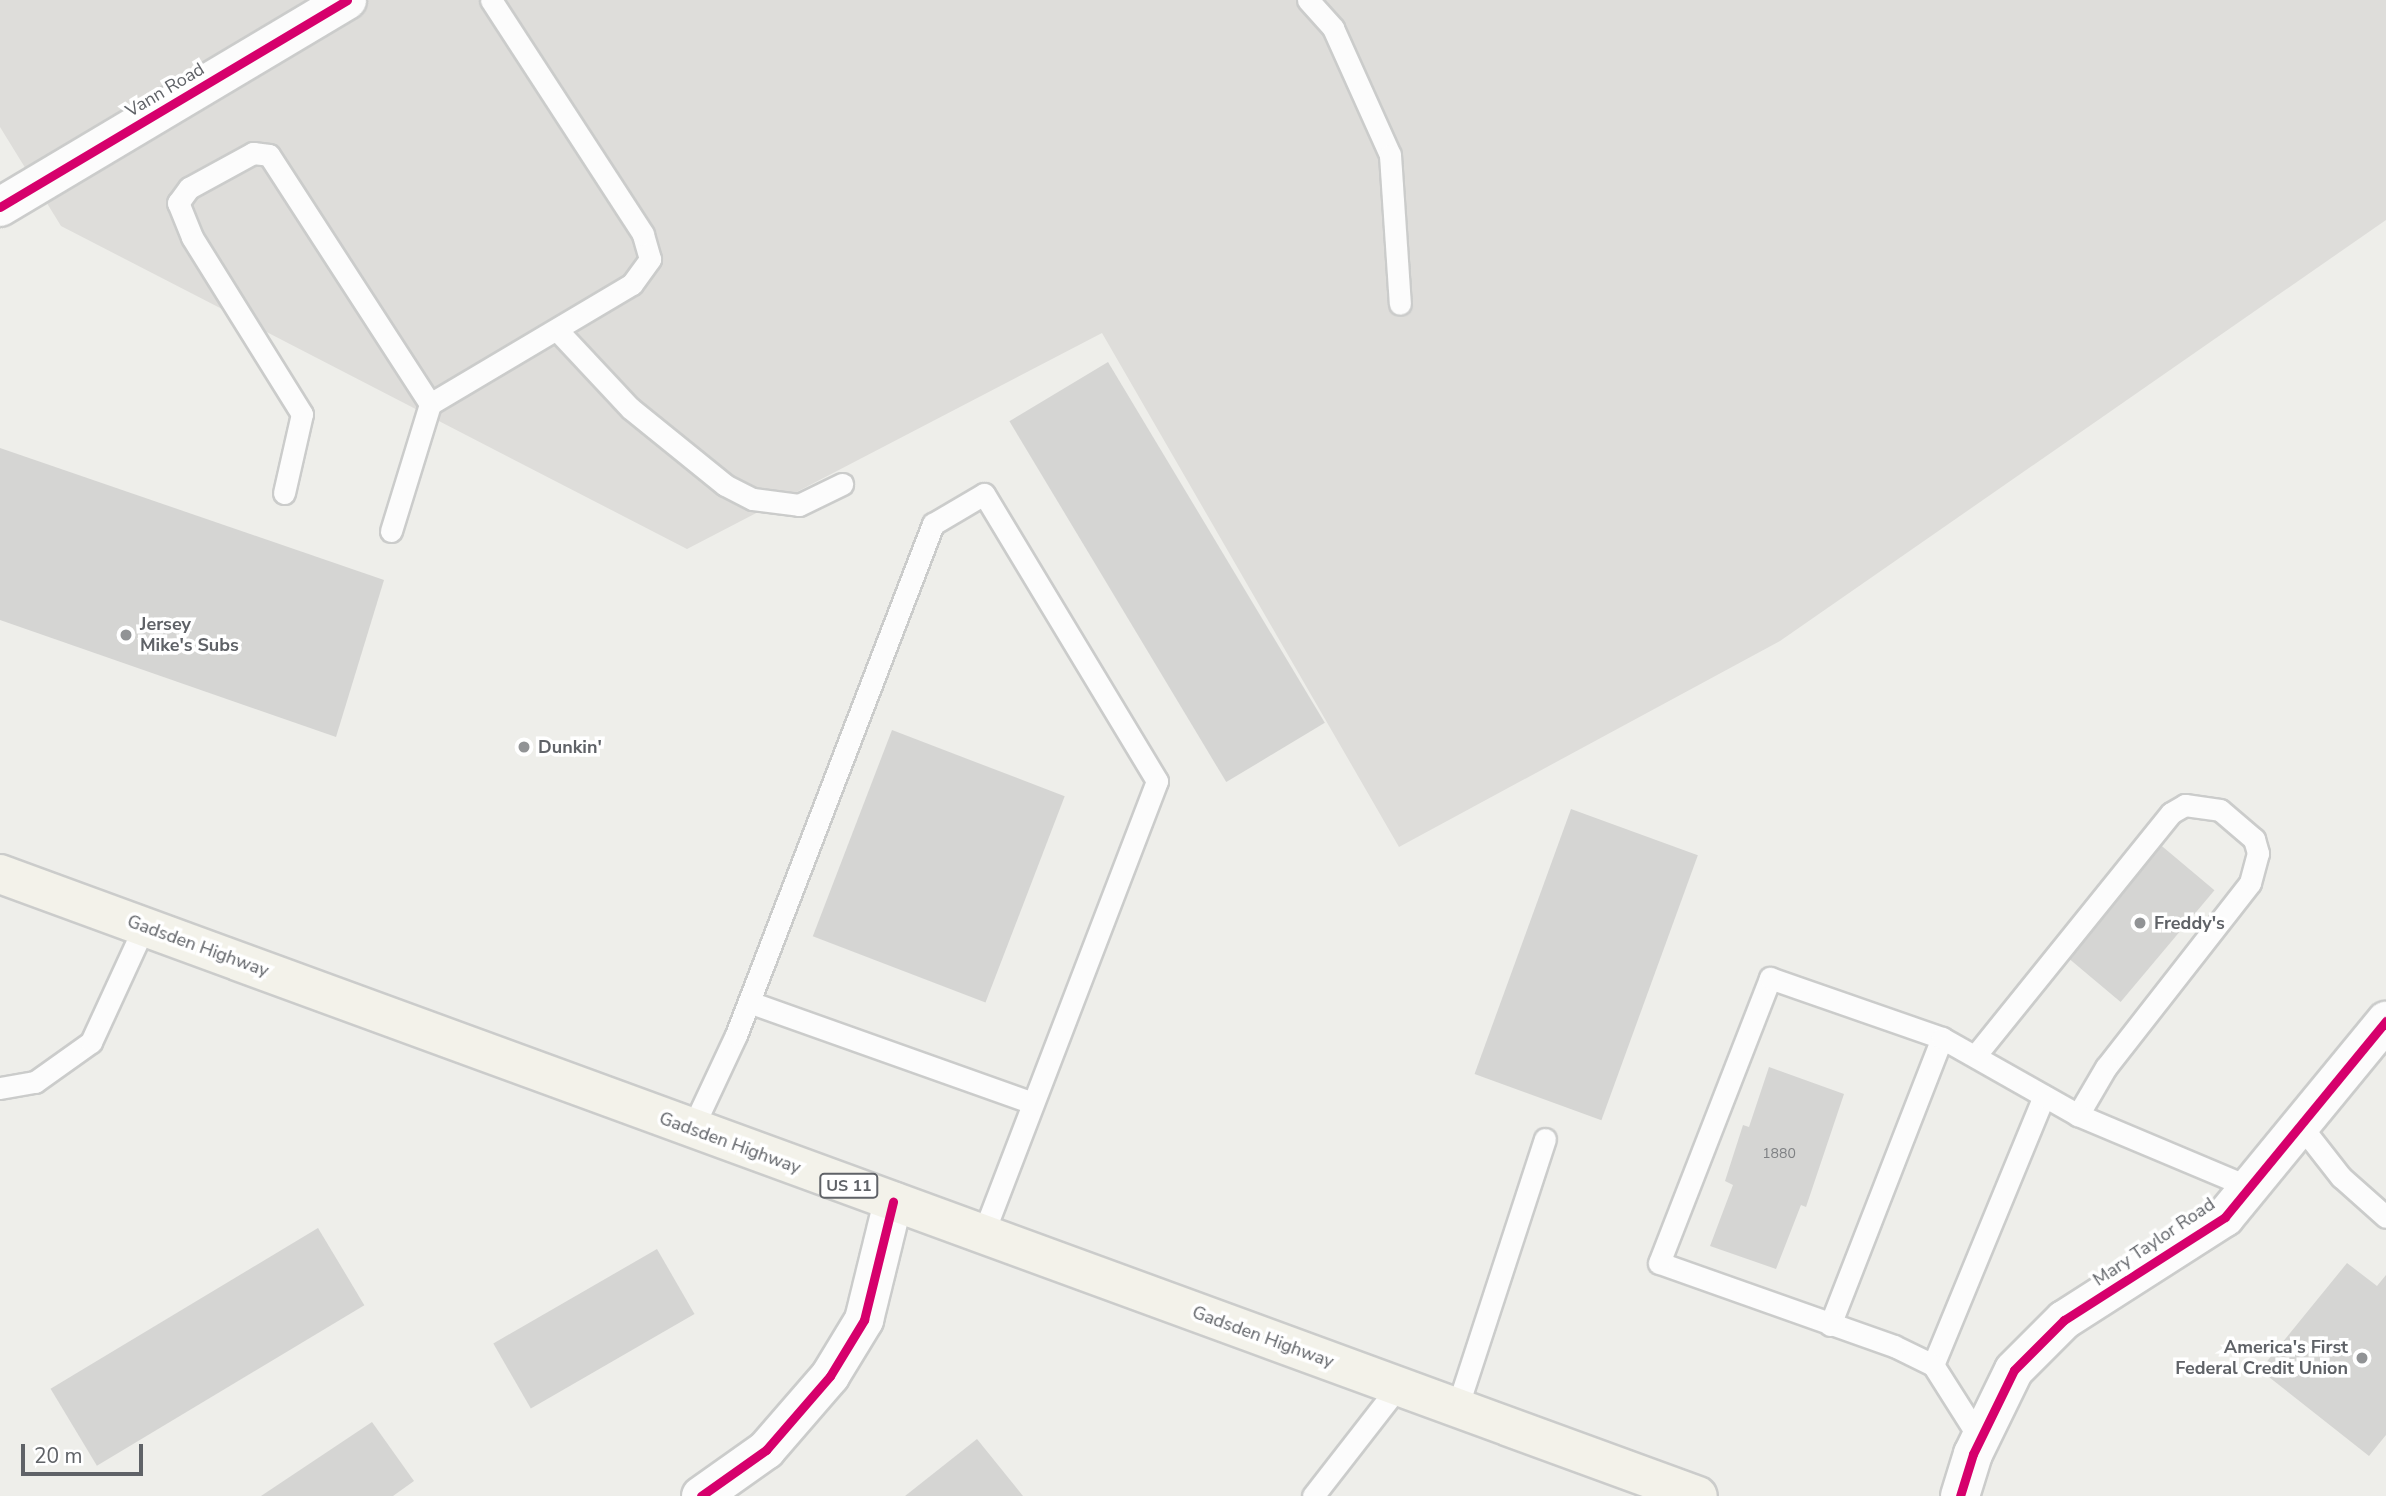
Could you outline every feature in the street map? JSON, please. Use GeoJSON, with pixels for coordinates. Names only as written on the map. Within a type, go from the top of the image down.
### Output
{"type":"FeatureCollection","features":[{"type":"Feature","properties":{"kind":"main road","name":"Gadsden Highway"},"geometry":{"type":"LineString","coordinates":[[0,874],[1698,1496]]}},
{"type":"Feature","properties":{"kind":"street","name":"Vann Road"},"geometry":{"type":"LineString","coordinates":[[0,207],[347,0]]}},
{"type":"Feature","properties":{"kind":"street","name":"Mary Taylor Road"},"geometry":{"type":"LineString","coordinates":[[1960,1496],[1980,1439],[2014,1370],[2064,1320],[2225,1217],[2386,1021]]}},
{"type":"Feature","properties":{"kind":"street"},"geometry":{"type":"LineString","coordinates":[[701,1496],[766,1450],[830,1376],[864,1320],[893,1202]]}},
{"type":"Feature","properties":{"kind":"lane"},"geometry":{"type":"LineString","coordinates":[[391,531],[430,404],[558,331],[632,284],[650,260],[643,234],[491,0]]}},
{"type":"Feature","properties":{"kind":"lane"},"geometry":{"type":"LineString","coordinates":[[1308,0],[1333,28],[1390,155],[1400,304]]}},
{"type":"Feature","properties":{"kind":"lane"},"geometry":{"type":"LineString","coordinates":[[284,493],[302,414],[192,237],[178,203],[189,188],[253,152],[269,155],[430,404]]}},
{"type":"Feature","properties":{"kind":"lane"},"geometry":{"type":"LineString","coordinates":[[558,331],[630,408],[725,485],[754,499],[799,505],[842,484]]}},
{"type":"Feature","properties":{"kind":"lane"},"geometry":{"type":"LineString","coordinates":[[692,1129],[749,1002],[933,524],[984,494],[1157,781],[983,1234]]}},
{"type":"Feature","properties":{"kind":"lane"},"geometry":{"type":"LineString","coordinates":[[1975,1056],[2171,813],[2185,805],[2220,810],[2254,839],[2258,853],[2250,884],[2106,1067],[2078,1115]]}},
{"type":"Feature","properties":{"kind":"lane"},"geometry":{"type":"LineString","coordinates":[[0,1088],[35,1082],[91,1042],[144,927]]}},
{"type":"Feature","properties":{"kind":"lane"},"geometry":{"type":"LineString","coordinates":[[1980,1439],[1933,1365],[1659,1263],[1770,978],[1942,1038],[2078,1115],[2249,1187]]}},
{"type":"Feature","properties":{"kind":"lane"},"geometry":{"type":"LineString","coordinates":[[749,1002],[1033,1103]]}},
{"type":"Feature","properties":{"kind":"lane"},"geometry":{"type":"LineString","coordinates":[[1830,1325],[1942,1038]]}},
{"type":"Feature","properties":{"kind":"lane"},"geometry":{"type":"LineString","coordinates":[[1933,1365],[2044,1096]]}},
{"type":"Feature","properties":{"kind":"lane"},"geometry":{"type":"LineString","coordinates":[[2301,1126],[2341,1177],[2386,1217]]}},
{"type":"Feature","properties":{"kind":"lane"},"geometry":{"type":"LineString","coordinates":[[1457,1408],[1545,1139]]}},
{"type":"Feature","properties":{"kind":"lane"},"geometry":{"type":"LineString","coordinates":[[1313,1496],[1398,1387]]}},
{"type":"Feature","properties":{"kind":"shaded area"},"geometry":{"type":"Polygon","coordinates":[[[0,0],[2386,0],[2386,220],[1780,641],[1399,847],[1102,333],[687,549],[61,226],[0,127],[0,0]]]}},
{"type":"Feature","properties":{"kind":"building"},"geometry":{"type":"Polygon","coordinates":[[[1108,362],[1325,723],[1226,782],[1009,421],[1108,362]]]}},
{"type":"Feature","properties":{"kind":"building"},"geometry":{"type":"Polygon","coordinates":[[[0,448],[384,580],[336,737],[0,620],[0,448]]]}},
{"type":"Feature","properties":{"kind":"building"},"geometry":{"type":"Polygon","coordinates":[[[892,730],[1065,796],[986,1003],[813,936],[892,730]]]}},
{"type":"Feature","properties":{"kind":"building"},"geometry":{"type":"Polygon","coordinates":[[[1571,809],[1698,855],[1601,1120],[1475,1074],[1571,809]]]}},
{"type":"Feature","properties":{"kind":"building","name":"Freddy's"},"geometry":{"type":"Polygon","coordinates":[[[2157,842],[2214,890],[2121,1002],[2063,954],[2157,842]]]}},
{"type":"Feature","properties":{"kind":"building"},"geometry":{"type":"Polygon","coordinates":[[[1769,1067],[1844,1094],[1806,1207],[1801,1205],[1776,1269],[1710,1246],[1733,1185],[1725,1181],[1743,1125],[1749,1127],[1769,1067]]]}},
{"type":"Feature","properties":{"kind":"building"},"geometry":{"type":"Polygon","coordinates":[[[318,1228],[364,1305],[97,1466],[51,1389],[318,1228]]]}},
{"type":"Feature","properties":{"kind":"building"},"geometry":{"type":"Polygon","coordinates":[[[657,1249],[694,1314],[531,1408],[493,1344],[657,1249]]]}},
{"type":"Feature","properties":{"kind":"building"},"geometry":{"type":"Polygon","coordinates":[[[2347,1263],[2377,1286],[2386,1275],[2386,1435],[2369,1456],[2260,1370],[2347,1263]]]}},
{"type":"Feature","properties":{"kind":"building"},"geometry":{"type":"Polygon","coordinates":[[[372,1422],[414,1481],[393,1496],[261,1496],[372,1422]]]}},
{"type":"Feature","properties":{"kind":"building"},"geometry":{"type":"Polygon","coordinates":[[[977,1439],[1023,1496],[905,1496],[977,1439]]]}},
{"type":"Feature","properties":{"kind":"cycle path"},"geometry":{"type":"LineString","coordinates":[[0,207],[347,0]]}},
{"type":"Feature","properties":{"kind":"cycle path"},"geometry":{"type":"LineString","coordinates":[[1960,1496],[1973,1454],[2014,1370],[2064,1320],[2225,1217],[2386,1021]]}},
{"type":"Feature","properties":{"kind":"cycle path"},"geometry":{"type":"LineString","coordinates":[[701,1496],[766,1450],[830,1376],[864,1320],[893,1202]]}},
{"type":"Feature","properties":{"kind":"place","name":"Jersey Mike's Subs"},"geometry":{"type":"Point","coordinates":[126,635]}},
{"type":"Feature","properties":{"kind":"place","name":"Dunkin'"},"geometry":{"type":"Point","coordinates":[524,747]}},
{"type":"Feature","properties":{"kind":"place","name":"Freddy's"},"geometry":{"type":"Point","coordinates":[2140,923]}},
{"type":"Feature","properties":{"kind":"place","name":"America's First Federal Credit Union"},"geometry":{"type":"Point","coordinates":[2362,1358]}}]}
